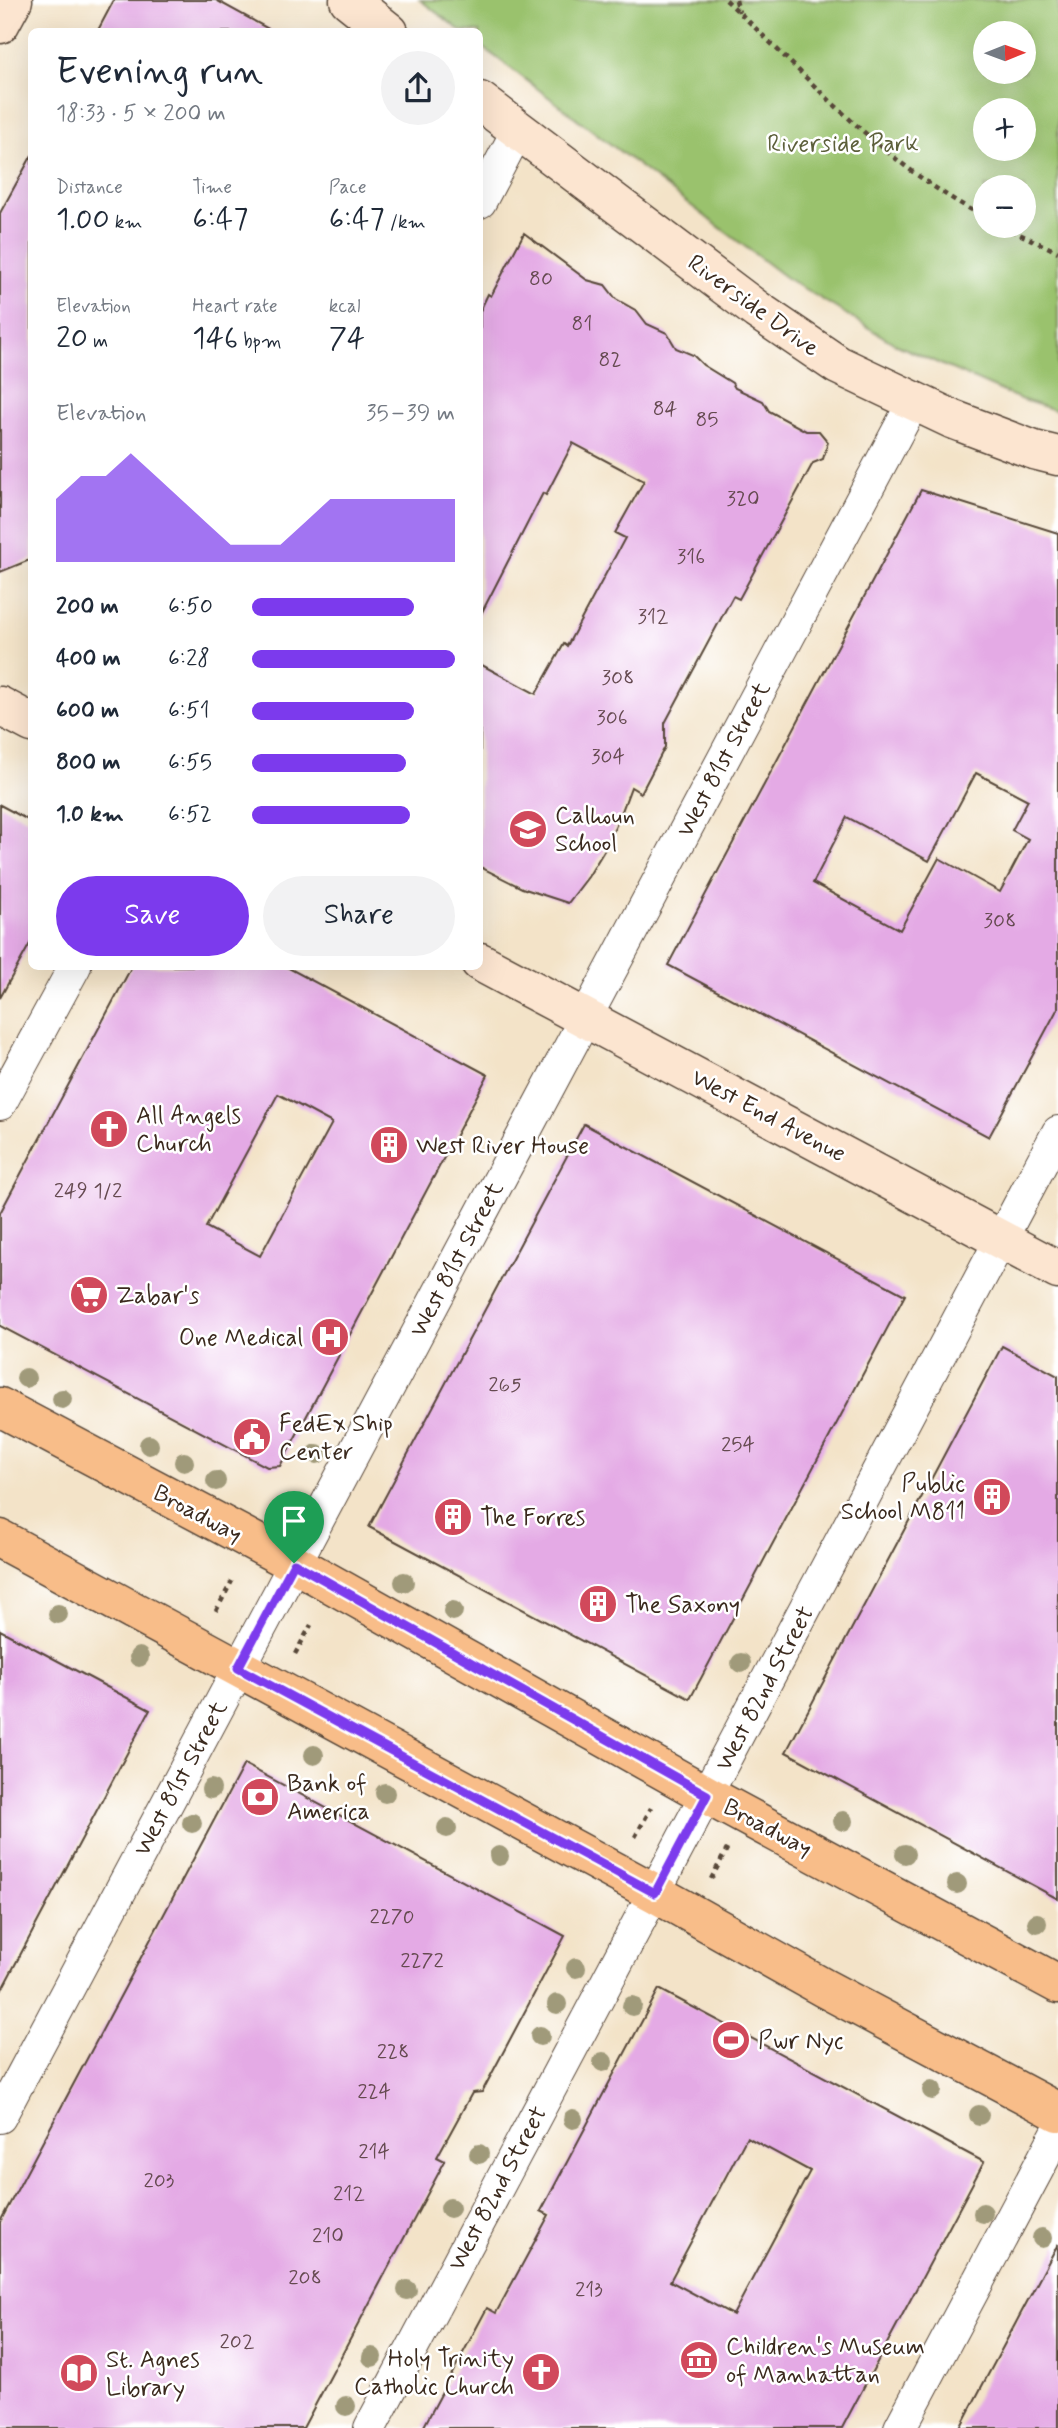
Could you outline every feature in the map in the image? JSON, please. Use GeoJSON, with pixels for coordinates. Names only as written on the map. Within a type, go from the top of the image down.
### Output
{"type":"FeatureCollection","features":[{"type":"Feature","properties":{"kind":"main road"},"geometry":{"type":"LineString","coordinates":[[0,24],[13,0]]}},
{"type":"Feature","properties":{"kind":"main road"},"geometry":{"type":"LineString","coordinates":[[349,0],[385,28]]}},
{"type":"Feature","properties":{"kind":"main road","name":"Riverside Drive"},"geometry":{"type":"LineString","coordinates":[[483,103],[796,338],[838,365],[987,433],[1058,456]]}},
{"type":"Feature","properties":{"kind":"main road"},"geometry":{"type":"LineString","coordinates":[[0,706],[28,721]]}},
{"type":"Feature","properties":{"kind":"main road","name":"West End Avenue"},"geometry":{"type":"LineString","coordinates":[[483,964],[1058,1270]]}},
{"type":"Feature","properties":{"kind":"main road","name":"Broadway"},"geometry":{"type":"LineString","coordinates":[[0,1407],[294,1563],[707,1795],[1058,1984]]}},
{"type":"Feature","properties":{"kind":"main road"},"geometry":{"type":"LineString","coordinates":[[0,1539],[655,1893],[824,1988],[1058,2112]]}},
{"type":"Feature","properties":{"kind":"street"},"geometry":{"type":"LineString","coordinates":[[483,196],[518,130]]}},
{"type":"Feature","properties":{"kind":"street","name":"West 81st Street"},"geometry":{"type":"LineString","coordinates":[[0,2118],[914,401]]}},
{"type":"Feature","properties":{"kind":"street"},"geometry":{"type":"LineString","coordinates":[[0,1104],[73,970]]}},
{"type":"Feature","properties":{"kind":"street","name":"West 82nd Street"},"geometry":{"type":"LineString","coordinates":[[370,2428],[1058,1132]]}},
{"type":"Feature","properties":{"kind":"street"},"geometry":{"type":"LineString","coordinates":[[900,2428],[1058,2131]]}},
{"type":"Feature","properties":{"kind":"path"},"geometry":{"type":"LineString","coordinates":[[726,0],[818,91],[895,160],[951,200],[973,211]]}},
{"type":"Feature","properties":{"kind":"path"},"geometry":{"type":"LineString","coordinates":[[736,0],[740,13]]}},
{"type":"Feature","properties":{"kind":"path"},"geometry":{"type":"LineString","coordinates":[[1028,238],[1058,252]]}},
{"type":"Feature","properties":{"kind":"path"},"geometry":{"type":"LineString","coordinates":[[216,1612],[232,1581]]}},
{"type":"Feature","properties":{"kind":"path"},"geometry":{"type":"LineString","coordinates":[[295,1655],[311,1625]]}},
{"type":"Feature","properties":{"kind":"path"},"geometry":{"type":"LineString","coordinates":[[635,1838],[652,1807]]}},
{"type":"Feature","properties":{"kind":"path"},"geometry":{"type":"LineString","coordinates":[[711,1879],[727,1848]]}},
{"type":"Feature","properties":{"kind":"green space","name":"Riverside Park"},"geometry":{"type":"Polygon","coordinates":[[[420,0],[1058,0],[1058,411],[1020,399],[897,345],[785,277],[483,47],[483,28],[457,28],[420,0]]]}},
{"type":"Feature","properties":{"kind":"building"},"geometry":{"type":"Polygon","coordinates":[[[114,0],[216,0],[267,28],[99,28],[114,0]]]}},
{"type":"Feature","properties":{"kind":"building"},"geometry":{"type":"Polygon","coordinates":[[[28,162],[28,561],[0,572],[0,213],[28,162]]]}},
{"type":"Feature","properties":{"kind":"building"},"geometry":{"type":"Polygon","coordinates":[[[524,233],[587,280],[605,285],[616,299],[637,311],[647,324],[667,333],[676,348],[693,355],[735,388],[763,401],[769,411],[806,431],[819,431],[828,442],[823,459],[813,463],[739,599],[733,596],[665,723],[665,747],[641,793],[631,787],[605,849],[568,903],[522,888],[483,868],[483,666],[536,694],[564,644],[567,646],[625,538],[615,533],[644,481],[573,443],[546,495],[543,493],[483,610],[483,305],[488,294],[491,296],[524,233]]]}},
{"type":"Feature","properties":{"kind":"building"},"geometry":{"type":"Polygon","coordinates":[[[921,490],[1058,533],[1058,1008],[989,1137],[668,965],[921,490]],[[976,773],[929,861],[847,817],[813,883],[900,930],[939,858],[1000,892],[1028,839],[1012,830],[1028,800],[976,773]]]}},
{"type":"Feature","properties":{"kind":"building"},"geometry":{"type":"Polygon","coordinates":[[[0,805],[28,820],[28,947],[0,998],[0,805]]]}},
{"type":"Feature","properties":{"kind":"building"},"geometry":{"type":"Polygon","coordinates":[[[130,970],[292,970],[488,1075],[280,1466],[267,1467],[0,1326],[0,1213],[130,970]],[[278,1094],[206,1227],[260,1256],[332,1123],[278,1094]]]}},
{"type":"Feature","properties":{"kind":"building"},"geometry":{"type":"Polygon","coordinates":[[[584,1124],[905,1295],[690,1699],[369,1527],[584,1124]]]}},
{"type":"Feature","properties":{"kind":"building"},"geometry":{"type":"Polygon","coordinates":[[[1002,1346],[1058,1376],[1058,1899],[786,1752],[1002,1346]]]}},
{"type":"Feature","properties":{"kind":"building"},"geometry":{"type":"Polygon","coordinates":[[[0,1630],[150,1710],[0,1993],[0,1630]]]}},
{"type":"Feature","properties":{"kind":"building"},"geometry":{"type":"Polygon","coordinates":[[[244,1764],[565,1936],[482,2092],[472,2093],[437,2157],[445,2161],[303,2428],[0,2428],[0,2222],[244,1764]]]}},
{"type":"Feature","properties":{"kind":"building"},"geometry":{"type":"Polygon","coordinates":[[[659,1989],[984,2162],[842,2428],[423,2428],[487,2308],[496,2313],[549,2215],[541,2211],[659,1989]],[[747,2137],[670,2281],[733,2315],[810,2171],[747,2137]]]}},
{"type":"Feature","properties":{"kind":"building"},"geometry":{"type":"Polygon","coordinates":[[[1058,2244],[1058,2428],[960,2428],[982,2386],[1058,2244]]]}},
{"type":"Feature","properties":{"kind":"place","name":"Calhoun School"},"geometry":{"type":"Point","coordinates":[528,829]}},
{"type":"Feature","properties":{"kind":"place","name":"All Angels Church"},"geometry":{"type":"Point","coordinates":[109,1129]}},
{"type":"Feature","properties":{"kind":"place","name":"West River House"},"geometry":{"type":"Point","coordinates":[389,1145]}},
{"type":"Feature","properties":{"kind":"place","name":"Zabar's"},"geometry":{"type":"Point","coordinates":[89,1295]}},
{"type":"Feature","properties":{"kind":"place","name":"One Medical"},"geometry":{"type":"Point","coordinates":[330,1337]}},
{"type":"Feature","properties":{"kind":"place","name":"FedEx Ship Center"},"geometry":{"type":"Point","coordinates":[252,1437]}},
{"type":"Feature","properties":{"kind":"place","name":"Public School M811"},"geometry":{"type":"Point","coordinates":[992,1497]}},
{"type":"Feature","properties":{"kind":"place","name":"The Forres"},"geometry":{"type":"Point","coordinates":[453,1517]}},
{"type":"Feature","properties":{"kind":"place","name":"The Saxony"},"geometry":{"type":"Point","coordinates":[598,1604]}},
{"type":"Feature","properties":{"kind":"place","name":"Bank of America"},"geometry":{"type":"Point","coordinates":[260,1797]}},
{"type":"Feature","properties":{"kind":"place","name":"Pwr Nyc"},"geometry":{"type":"Point","coordinates":[731,2040]}},
{"type":"Feature","properties":{"kind":"place","name":"Children's Museum of Manhattan"},"geometry":{"type":"Point","coordinates":[699,2360]}},
{"type":"Feature","properties":{"kind":"place","name":"Holy Trinity Catholic Church"},"geometry":{"type":"Point","coordinates":[541,2372]}},
{"type":"Feature","properties":{"kind":"place","name":"St. Agnes Library"},"geometry":{"type":"Point","coordinates":[79,2373]}},
{"type":"Feature","properties":{"kind":"route"},"geometry":{"type":"LineString","coordinates":[[294,1563],[707,1795],[655,1893],[238,1668],[294,1563]]}}]}
